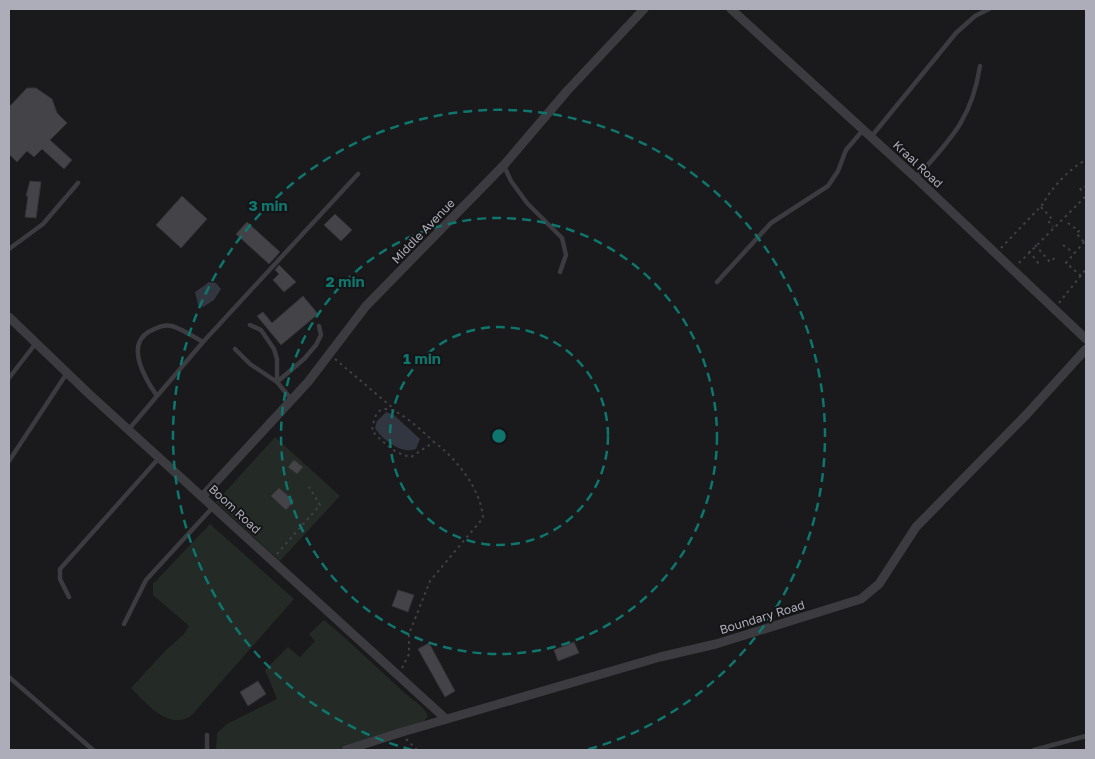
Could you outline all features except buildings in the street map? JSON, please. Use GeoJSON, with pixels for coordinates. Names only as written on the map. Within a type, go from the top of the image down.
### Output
{"type":"FeatureCollection","features":[{"type":"Feature","properties":{"kind":"street","name":"Middle Avenue"},"geometry":{"type":"LineString","coordinates":[[203,496],[292,400],[366,306],[504,165],[566,91],[644,9]]}},
{"type":"Feature","properties":{"kind":"street","name":"Kraal Road"},"geometry":{"type":"LineString","coordinates":[[731,9],[916,178],[1086,339]]}},
{"type":"Feature","properties":{"kind":"street","name":"Boom Road"},"geometry":{"type":"LineString","coordinates":[[9,317],[67,373],[446,719]]}},
{"type":"Feature","properties":{"kind":"street","name":"Boundary Road"},"geometry":{"type":"LineString","coordinates":[[346,750],[399,732],[660,657],[716,644],[861,598],[879,584],[916,527],[1027,414],[1086,349]]}},
{"type":"Feature","properties":{"kind":"lane"},"geometry":{"type":"LineString","coordinates":[[871,137],[956,33],[976,16],[989,9]]}},
{"type":"Feature","properties":{"kind":"lane"},"geometry":{"type":"LineString","coordinates":[[916,178],[967,114],[973,100],[980,66]]}},
{"type":"Feature","properties":{"kind":"lane"},"geometry":{"type":"LineString","coordinates":[[717,282],[771,223],[828,186],[838,171],[846,150],[863,130]]}},
{"type":"Feature","properties":{"kind":"lane"},"geometry":{"type":"LineString","coordinates":[[504,165],[511,181],[527,203],[562,238],[566,255],[560,272]]}},
{"type":"Feature","properties":{"kind":"lane"},"geometry":{"type":"LineString","coordinates":[[129,429],[203,342],[358,174]]}},
{"type":"Feature","properties":{"kind":"lane"},"geometry":{"type":"LineString","coordinates":[[9,249],[43,224],[78,183]]}},
{"type":"Feature","properties":{"kind":"lane"},"geometry":{"type":"LineString","coordinates":[[250,325],[261,330],[274,348],[277,359],[277,382]]}},
{"type":"Feature","properties":{"kind":"lane"},"geometry":{"type":"LineString","coordinates":[[157,396],[142,376],[138,359],[138,347],[146,334],[161,326],[173,326],[203,342]]}},
{"type":"Feature","properties":{"kind":"lane"},"geometry":{"type":"LineString","coordinates":[[277,382],[316,344],[321,335],[319,326]]}},
{"type":"Feature","properties":{"kind":"lane"},"geometry":{"type":"LineString","coordinates":[[9,378],[36,343]]}},
{"type":"Feature","properties":{"kind":"lane"},"geometry":{"type":"LineString","coordinates":[[235,349],[250,364],[277,382],[292,400]]}},
{"type":"Feature","properties":{"kind":"lane"},"geometry":{"type":"LineString","coordinates":[[9,460],[67,373]]}},
{"type":"Feature","properties":{"kind":"lane"},"geometry":{"type":"LineString","coordinates":[[68,597],[60,579],[60,569],[160,457]]}},
{"type":"Feature","properties":{"kind":"lane"},"geometry":{"type":"LineString","coordinates":[[124,624],[146,580],[214,506]]}},
{"type":"Feature","properties":{"kind":"lane"},"geometry":{"type":"LineString","coordinates":[[9,677],[93,750]]}},
{"type":"Feature","properties":{"kind":"lane"},"geometry":{"type":"LineString","coordinates":[[207,735],[208,750]]}},
{"type":"Feature","properties":{"kind":"lane"},"geometry":{"type":"LineString","coordinates":[[1034,750],[1086,736]]}},
{"type":"Feature","properties":{"kind":"path"},"geometry":{"type":"LineString","coordinates":[[995,254],[1040,206],[1046,197],[1077,166],[1086,160]]}},
{"type":"Feature","properties":{"kind":"path"},"geometry":{"type":"LineString","coordinates":[[1080,188],[1081,190],[1086,186]]}},
{"type":"Feature","properties":{"kind":"path"},"geometry":{"type":"LineString","coordinates":[[1012,270],[1034,245],[1086,196]]}},
{"type":"Feature","properties":{"kind":"path"},"geometry":{"type":"LineString","coordinates":[[1081,202],[1086,206]]}},
{"type":"Feature","properties":{"kind":"path"},"geometry":{"type":"LineString","coordinates":[[1040,206],[1052,219],[1049,222],[1053,228]]}},
{"type":"Feature","properties":{"kind":"path"},"geometry":{"type":"LineString","coordinates":[[1068,223],[1079,231],[1076,233],[1085,241],[1066,263],[1082,276]]}},
{"type":"Feature","properties":{"kind":"path"},"geometry":{"type":"LineString","coordinates":[[1034,245],[1050,262],[1057,256]]}},
{"type":"Feature","properties":{"kind":"path"},"geometry":{"type":"LineString","coordinates":[[1063,245],[1074,253]]}},
{"type":"Feature","properties":{"kind":"path"},"geometry":{"type":"LineString","coordinates":[[1029,251],[1039,264]]}},
{"type":"Feature","properties":{"kind":"path"},"geometry":{"type":"LineString","coordinates":[[1054,308],[1085,273],[1086,269]]}},
{"type":"Feature","properties":{"kind":"path"},"geometry":{"type":"LineString","coordinates":[[328,354],[354,373],[448,453],[468,480],[482,510],[483,518],[430,582],[410,634],[409,654],[397,674]]}},
{"type":"Feature","properties":{"kind":"path"},"geometry":{"type":"LineString","coordinates":[[396,410],[385,408],[378,412],[372,431],[389,448],[403,456],[410,457],[434,442]]}},
{"type":"Feature","properties":{"kind":"path"},"geometry":{"type":"LineString","coordinates":[[272,560],[320,506],[309,487]]}},
{"type":"Feature","properties":{"kind":"path"},"geometry":{"type":"LineString","coordinates":[[399,732],[417,750]]}},
{"type":"Feature","properties":{"kind":"shaded area"},"geometry":{"type":"Polygon","coordinates":[[[209,282],[216,283],[221,289],[214,300],[203,307],[198,305],[195,292],[209,282]]]}},
{"type":"Feature","properties":{"kind":"shaded area"},"geometry":{"type":"Polygon","coordinates":[[[386,412],[394,415],[420,439],[416,449],[405,450],[399,448],[388,442],[378,433],[375,428],[377,421],[386,412]]]}},
{"type":"Feature","properties":{"kind":"shaded area"},"geometry":{"type":"Polygon","coordinates":[[[275,437],[340,496],[280,561],[216,502],[275,437]]]}},
{"type":"Feature","properties":{"kind":"shaded area"},"geometry":{"type":"Polygon","coordinates":[[[210,524],[294,599],[192,714],[187,718],[179,720],[171,719],[156,712],[131,688],[166,650],[183,635],[189,626],[153,595],[153,584],[210,524]]]}},
{"type":"Feature","properties":{"kind":"shaded area"},"geometry":{"type":"Polygon","coordinates":[[[324,620],[422,707],[428,716],[424,721],[337,750],[216,750],[217,733],[227,724],[277,699],[265,670],[288,647],[300,657],[315,641],[309,634],[324,620]]]}}]}
